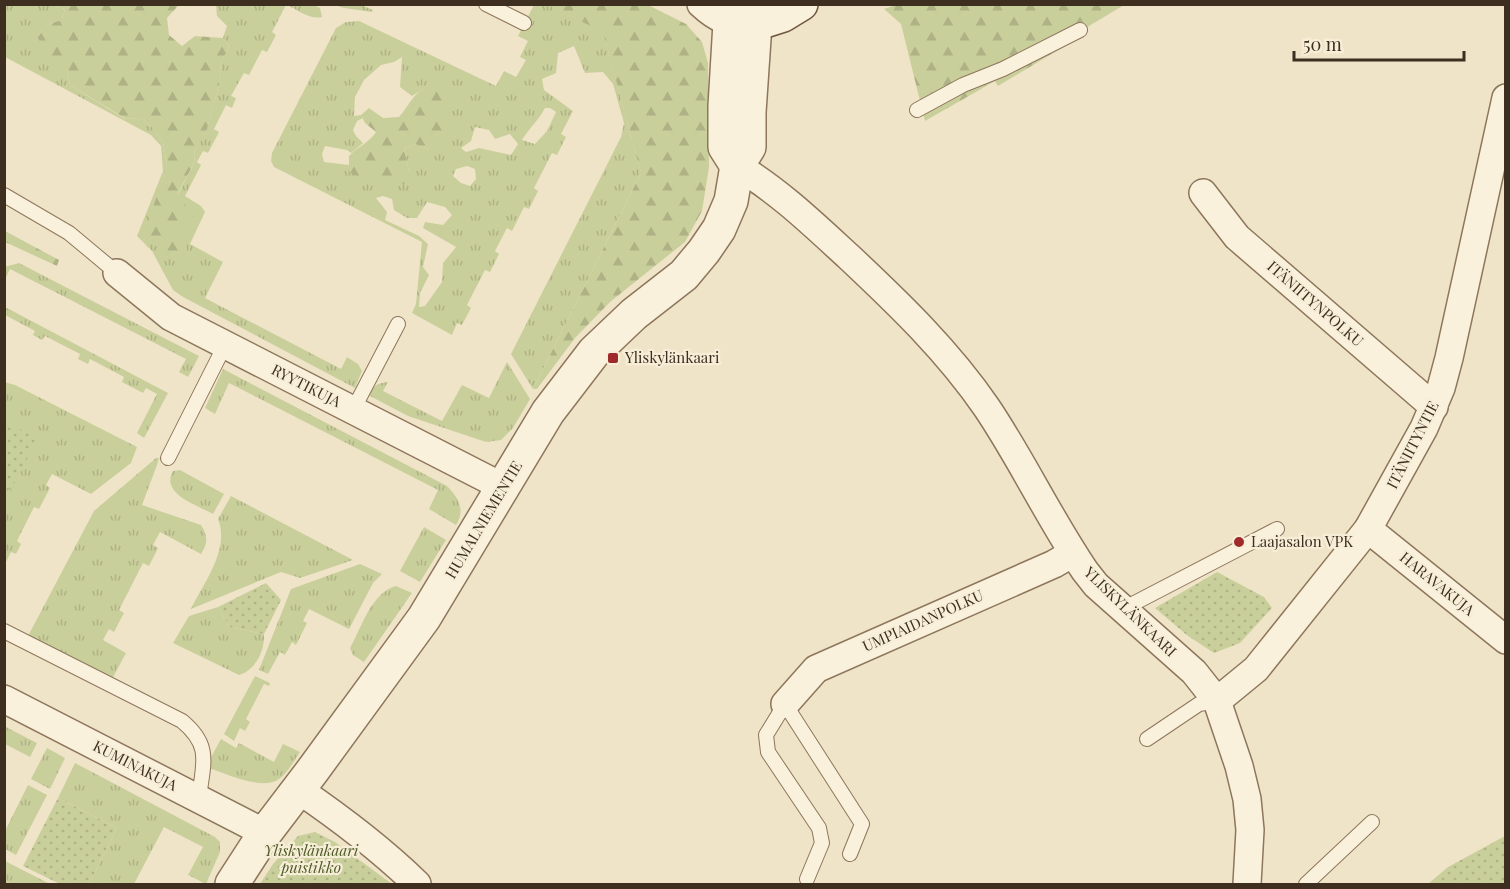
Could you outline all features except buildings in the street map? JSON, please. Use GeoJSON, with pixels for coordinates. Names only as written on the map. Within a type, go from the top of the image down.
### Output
{"type":"FeatureCollection","features":[{"type":"Feature","properties":{"kind":"street"},"geometry":{"type":"LineString","coordinates":[[701,4],[715,15],[783,15],[801,4]]}},
{"type":"Feature","properties":{"kind":"street","name":"HUMALNIEMENTIE"},"geometry":{"type":"LineString","coordinates":[[232,885],[265,832],[424,618],[548,412],[570,380],[594,352],[634,314],[684,275],[719,229],[730,201],[737,166],[749,147],[744,14]]}},
{"type":"Feature","properties":{"kind":"street","name":"ITÄNIITYNTIE"},"geometry":{"type":"LineString","coordinates":[[1217,701],[1256,669],[1368,529],[1434,408],[1449,358],[1505,98]]}},
{"type":"Feature","properties":{"kind":"street","name":"YLISKYLÄNKAARI"},"geometry":{"type":"LineString","coordinates":[[737,166],[760,180],[803,215],[948,355],[988,410],[1072,553],[1096,585],[1194,672],[1217,701],[1239,766],[1246,799],[1250,830],[1247,885]]}},
{"type":"Feature","properties":{"kind":"street","name":"ITÄNIITYNPOLKU"},"geometry":{"type":"LineString","coordinates":[[1203,193],[1237,237],[1434,408]]}},
{"type":"Feature","properties":{"kind":"street","name":"RYYTIKUJA"},"geometry":{"type":"LineString","coordinates":[[117,273],[171,317],[503,487]]}},
{"type":"Feature","properties":{"kind":"street","name":"HARAVAKUJA"},"geometry":{"type":"LineString","coordinates":[[1368,529],[1506,640]]}},
{"type":"Feature","properties":{"kind":"street","name":"UMPIAIDANPOLKU"},"geometry":{"type":"LineString","coordinates":[[785,704],[816,669],[1054,564],[1072,553]]}},
{"type":"Feature","properties":{"kind":"street","name":"KUMINAKUJA"},"geometry":{"type":"LineString","coordinates":[[4,699],[265,832]]}},
{"type":"Feature","properties":{"kind":"street"},"geometry":{"type":"LineString","coordinates":[[299,789],[357,832],[417,885]]}},
{"type":"Feature","properties":{"kind":"lane"},"geometry":{"type":"LineString","coordinates":[[486,4],[524,23]]}},
{"type":"Feature","properties":{"kind":"lane"},"geometry":{"type":"LineString","coordinates":[[917,110],[963,85],[1003,69],[1080,30]]}},
{"type":"Feature","properties":{"kind":"lane"},"geometry":{"type":"LineString","coordinates":[[4,195],[69,233],[117,273]]}},
{"type":"Feature","properties":{"kind":"lane"},"geometry":{"type":"LineString","coordinates":[[353,410],[398,324]]}},
{"type":"Feature","properties":{"kind":"lane"},"geometry":{"type":"LineString","coordinates":[[168,458],[225,345]]}},
{"type":"Feature","properties":{"kind":"lane"},"geometry":{"type":"LineString","coordinates":[[1123,609],[1278,529]]}},
{"type":"Feature","properties":{"kind":"lane"},"geometry":{"type":"LineString","coordinates":[[4,631],[187,725],[199,739],[203,749],[199,798]]}},
{"type":"Feature","properties":{"kind":"lane"},"geometry":{"type":"LineString","coordinates":[[1147,739],[1199,704],[1217,701]]}},
{"type":"Feature","properties":{"kind":"lane"},"geometry":{"type":"LineString","coordinates":[[807,879],[822,843],[819,828],[768,753],[766,735],[785,704],[862,824],[850,854]]}},
{"type":"Feature","properties":{"kind":"lane"},"geometry":{"type":"LineString","coordinates":[[1306,885],[1372,822]]}},
{"type":"Feature","properties":{"kind":"green space"},"geometry":{"type":"Polygon","coordinates":[[[548,4],[603,31],[641,173],[533,389],[511,354],[621,137],[624,123],[613,84],[603,72],[585,73],[574,46],[558,53],[556,73],[542,79],[544,90],[573,111],[561,134],[566,137],[557,155],[552,153],[534,188],[538,191],[529,209],[524,207],[512,231],[507,228],[495,251],[499,254],[490,272],[485,270],[467,305],[471,308],[462,325],[457,323],[452,335],[412,313],[416,304],[422,242],[274,167],[271,161],[272,153],[336,28],[346,22],[359,21],[496,86],[504,71],[516,77],[526,60],[520,57],[528,41],[518,36],[534,5],[548,4]],[[402,57],[394,62],[381,65],[364,80],[355,97],[354,116],[361,115],[363,118],[357,121],[353,130],[363,143],[351,153],[347,150],[325,146],[322,154],[324,162],[349,165],[349,171],[376,180],[409,171],[404,149],[415,144],[428,149],[435,140],[425,88],[412,96],[400,87],[402,57]],[[545,108],[522,140],[535,144],[547,131],[556,112],[545,108]],[[475,127],[471,141],[461,148],[466,152],[479,148],[511,155],[518,144],[510,134],[495,139],[489,130],[475,127]],[[467,166],[456,169],[453,176],[461,183],[470,186],[476,179],[475,169],[467,166]],[[383,196],[376,198],[387,212],[385,220],[419,236],[428,244],[423,267],[429,275],[420,293],[419,307],[425,306],[442,282],[443,263],[456,247],[423,228],[425,222],[443,225],[452,215],[445,207],[427,202],[417,218],[407,218],[394,210],[392,199],[383,196]]]}},
{"type":"Feature","properties":{"kind":"green space"},"geometry":{"type":"Polygon","coordinates":[[[899,4],[1124,5],[1089,26],[1075,40],[998,86],[995,81],[925,121],[901,24],[884,9],[899,4]]]}},
{"type":"Feature","properties":{"kind":"green space"},"geometry":{"type":"Polygon","coordinates":[[[4,5],[52,5],[65,9],[62,20],[46,25],[67,69],[70,85],[125,119],[141,118],[152,127],[163,142],[167,165],[161,185],[188,255],[182,235],[178,194],[194,163],[195,148],[205,135],[219,85],[221,64],[229,46],[223,38],[227,26],[217,16],[216,5],[286,5],[272,32],[276,35],[267,52],[262,50],[249,75],[244,73],[231,96],[236,98],[232,108],[226,105],[214,129],[219,132],[208,153],[203,151],[197,162],[201,165],[185,196],[201,206],[205,212],[190,244],[223,262],[205,298],[341,369],[347,357],[358,364],[362,371],[355,388],[173,290],[152,251],[137,236],[163,171],[161,146],[151,135],[5,57],[4,5]]]}},
{"type":"Feature","properties":{"kind":"green space"},"geometry":{"type":"Polygon","coordinates":[[[52,5],[179,5],[167,18],[169,35],[182,46],[195,36],[223,38],[229,46],[221,64],[219,85],[205,136],[195,148],[194,163],[178,193],[194,219],[183,235],[188,255],[181,262],[165,255],[145,232],[167,165],[163,142],[152,127],[141,118],[126,119],[70,85],[67,69],[48,60],[38,38],[46,25],[62,20],[65,9],[52,5]]]}},
{"type":"Feature","properties":{"kind":"green space"},"geometry":{"type":"Polygon","coordinates":[[[287,5],[314,5],[320,8],[322,17],[309,16],[287,5]]]}},
{"type":"Feature","properties":{"kind":"green space"},"geometry":{"type":"Polygon","coordinates":[[[334,5],[361,5],[373,10],[372,12],[334,5]]]}},
{"type":"Feature","properties":{"kind":"green space"},"geometry":{"type":"Polygon","coordinates":[[[548,5],[648,5],[686,24],[702,42],[708,63],[709,167],[702,211],[685,242],[610,302],[575,338],[537,389],[533,389],[641,173],[603,32],[548,5]]]}},
{"type":"Feature","properties":{"kind":"green space"},"geometry":{"type":"Polygon","coordinates":[[[425,88],[446,95],[445,107],[451,123],[428,149],[415,144],[404,149],[409,171],[406,183],[391,187],[376,180],[363,184],[349,171],[349,156],[376,132],[365,123],[361,115],[369,108],[383,118],[399,117],[425,88]]]}},
{"type":"Feature","properties":{"kind":"green space"},"geometry":{"type":"Polygon","coordinates":[[[5,231],[59,260],[57,266],[5,242],[5,231]]]}},
{"type":"Feature","properties":{"kind":"green space"},"geometry":{"type":"Polygon","coordinates":[[[19,263],[199,356],[188,377],[179,372],[186,359],[10,269],[5,279],[4,267],[19,263]]]}},
{"type":"Feature","properties":{"kind":"green space"},"geometry":{"type":"Polygon","coordinates":[[[5,307],[168,393],[144,438],[137,433],[157,394],[146,388],[143,393],[122,382],[124,377],[90,359],[88,364],[78,359],[80,354],[45,336],[42,340],[33,335],[35,331],[5,315],[5,307]]]}},
{"type":"Feature","properties":{"kind":"green space"},"geometry":{"type":"Polygon","coordinates":[[[507,362],[530,399],[513,428],[501,440],[486,442],[408,416],[368,395],[376,386],[388,382],[383,391],[442,421],[462,385],[489,398],[507,362]]]}},
{"type":"Feature","properties":{"kind":"green space"},"geometry":{"type":"Polygon","coordinates":[[[223,369],[447,486],[459,504],[460,514],[456,525],[429,509],[438,490],[229,383],[215,414],[205,408],[223,369]]]}},
{"type":"Feature","properties":{"kind":"green space"},"geometry":{"type":"Polygon","coordinates":[[[4,382],[15,385],[137,447],[131,463],[91,494],[52,474],[46,485],[50,488],[39,509],[34,507],[17,541],[21,544],[16,554],[11,552],[5,564],[4,382]]]}},
{"type":"Feature","properties":{"kind":"green space"},"geometry":{"type":"Polygon","coordinates":[[[4,421],[38,438],[11,490],[5,487],[4,421]]]}},
{"type":"Feature","properties":{"kind":"green space"},"geometry":{"type":"Polygon","coordinates":[[[156,458],[159,458],[142,505],[201,525],[206,536],[206,543],[201,554],[160,532],[153,545],[158,548],[149,566],[143,563],[119,610],[124,613],[114,632],[109,629],[103,640],[126,653],[111,681],[28,636],[94,511],[156,458]]]}},
{"type":"Feature","properties":{"kind":"green space"},"geometry":{"type":"Polygon","coordinates":[[[180,470],[224,494],[213,514],[190,503],[176,492],[170,479],[173,471],[180,470]]]}},
{"type":"Feature","properties":{"kind":"green space"},"geometry":{"type":"Polygon","coordinates":[[[231,496],[353,560],[300,578],[281,572],[191,609],[214,566],[221,542],[218,519],[231,496]]]}},
{"type":"Feature","properties":{"kind":"green space"},"geometry":{"type":"Polygon","coordinates":[[[424,527],[446,540],[420,582],[400,571],[424,527]]]}},
{"type":"Feature","properties":{"kind":"green space"},"geometry":{"type":"Polygon","coordinates":[[[360,564],[382,574],[373,583],[349,629],[309,609],[303,621],[307,623],[296,645],[292,642],[285,655],[280,652],[268,674],[259,670],[291,589],[360,564]]]}},
{"type":"Feature","properties":{"kind":"green space"},"geometry":{"type":"Polygon","coordinates":[[[1217,572],[1264,597],[1272,608],[1240,643],[1214,653],[1188,636],[1155,608],[1217,572]]]}},
{"type":"Feature","properties":{"kind":"green space"},"geometry":{"type":"Polygon","coordinates":[[[266,583],[281,600],[264,634],[229,627],[218,607],[266,583]]]}},
{"type":"Feature","properties":{"kind":"green space"},"geometry":{"type":"Polygon","coordinates":[[[396,586],[412,593],[364,662],[353,655],[350,648],[374,603],[387,590],[396,586]]]}},
{"type":"Feature","properties":{"kind":"green space"},"geometry":{"type":"Polygon","coordinates":[[[218,607],[229,627],[264,634],[261,653],[255,664],[239,675],[173,643],[189,616],[218,607]]]}},
{"type":"Feature","properties":{"kind":"green space"},"geometry":{"type":"Polygon","coordinates":[[[255,676],[270,683],[269,686],[264,684],[246,719],[250,722],[245,731],[240,728],[234,741],[224,734],[255,676]]]}},
{"type":"Feature","properties":{"kind":"green space"},"geometry":{"type":"Polygon","coordinates":[[[4,726],[37,743],[30,757],[5,744],[4,726]]]}},
{"type":"Feature","properties":{"kind":"green space"},"geometry":{"type":"Polygon","coordinates":[[[221,739],[236,748],[239,743],[274,762],[283,744],[300,752],[288,771],[279,779],[264,783],[255,782],[209,768],[210,759],[221,739]]]}},
{"type":"Feature","properties":{"kind":"green space"},"geometry":{"type":"Polygon","coordinates":[[[47,748],[65,758],[50,789],[31,779],[47,748]]]}},
{"type":"Feature","properties":{"kind":"green space"},"geometry":{"type":"Polygon","coordinates":[[[75,763],[215,837],[220,842],[220,852],[206,884],[188,875],[203,847],[164,827],[134,884],[89,884],[117,828],[58,798],[75,763]]]}},
{"type":"Feature","properties":{"kind":"green space"},"geometry":{"type":"Polygon","coordinates":[[[28,785],[47,795],[16,855],[5,849],[5,831],[28,785]]]}},
{"type":"Feature","properties":{"kind":"green space"},"geometry":{"type":"Polygon","coordinates":[[[58,798],[117,828],[89,884],[60,884],[23,866],[58,798]]]}},
{"type":"Feature","properties":{"kind":"green space","name":"Yliskylänkaari puistikko"},"geometry":{"type":"Polygon","coordinates":[[[315,832],[335,842],[392,884],[260,884],[273,864],[298,836],[315,832]]]}},
{"type":"Feature","properties":{"kind":"green space"},"geometry":{"type":"Polygon","coordinates":[[[1505,836],[1505,884],[1428,884],[1448,867],[1505,836]]]}},
{"type":"Feature","properties":{"kind":"green space"},"geometry":{"type":"Polygon","coordinates":[[[5,861],[50,884],[5,884],[5,861]]]}},
{"type":"Feature","properties":{"kind":"place","name":"Yliskylänkaari"},"geometry":{"type":"Point","coordinates":[613,358]}},
{"type":"Feature","properties":{"kind":"place","name":"Laajasalon VPK"},"geometry":{"type":"Point","coordinates":[1239,542]}}]}
